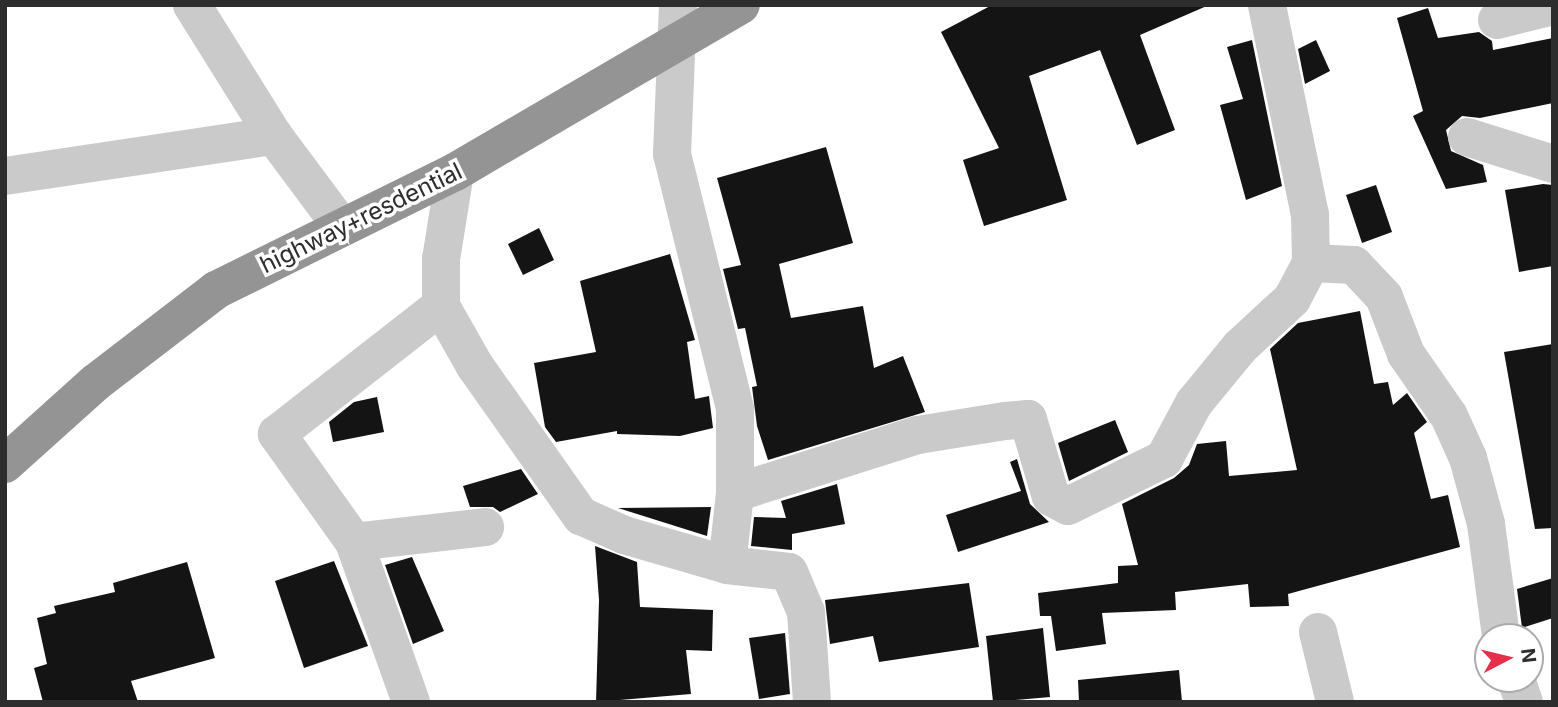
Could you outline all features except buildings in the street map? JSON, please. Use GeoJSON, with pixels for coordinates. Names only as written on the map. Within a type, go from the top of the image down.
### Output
{"type":"FeatureCollection","features":[{"type":"Feature","properties":{"kind":"highway","name":"highway+resdential"},"geometry":{"type":"LineString","coordinates":[[5,464],[95,383],[216,290],[341,226],[456,172],[741,5]]}},
{"type":"Feature","properties":{"kind":"street"},"geometry":{"type":"LineString","coordinates":[[192,5],[274,136],[341,226]]}},
{"type":"Feature","properties":{"kind":"street"},"geometry":{"type":"LineString","coordinates":[[678,5],[672,154],[735,409],[735,493],[727,565]]}},
{"type":"Feature","properties":{"kind":"street"},"geometry":{"type":"LineString","coordinates":[[735,493],[918,435],[1028,419],[1051,497],[1068,506],[1164,459],[1195,403],[1240,347],[1292,299],[1311,263],[1310,215],[1267,5]]}},
{"type":"Feature","properties":{"kind":"street"},"geometry":{"type":"LineString","coordinates":[[1497,20],[1553,6]]}},
{"type":"Feature","properties":{"kind":"street"},"geometry":{"type":"LineString","coordinates":[[5,176],[274,136]]}},
{"type":"Feature","properties":{"kind":"street"},"geometry":{"type":"LineString","coordinates":[[1467,136],[1553,164]]}},
{"type":"Feature","properties":{"kind":"street"},"geometry":{"type":"LineString","coordinates":[[456,172],[441,259],[441,306],[475,366],[581,516],[624,535],[727,565],[789,572],[806,612],[812,702]]}},
{"type":"Feature","properties":{"kind":"street"},"geometry":{"type":"LineString","coordinates":[[1311,263],[1354,265],[1384,297],[1406,354],[1449,415],[1468,458],[1486,524],[1499,623]]}},
{"type":"Feature","properties":{"kind":"street"},"geometry":{"type":"LineString","coordinates":[[411,702],[354,542],[277,434],[441,306]]}},
{"type":"Feature","properties":{"kind":"street"},"geometry":{"type":"LineString","coordinates":[[354,542],[485,527]]}},
{"type":"Feature","properties":{"kind":"street"},"geometry":{"type":"LineString","coordinates":[[1318,632],[1335,702]]}}]}
